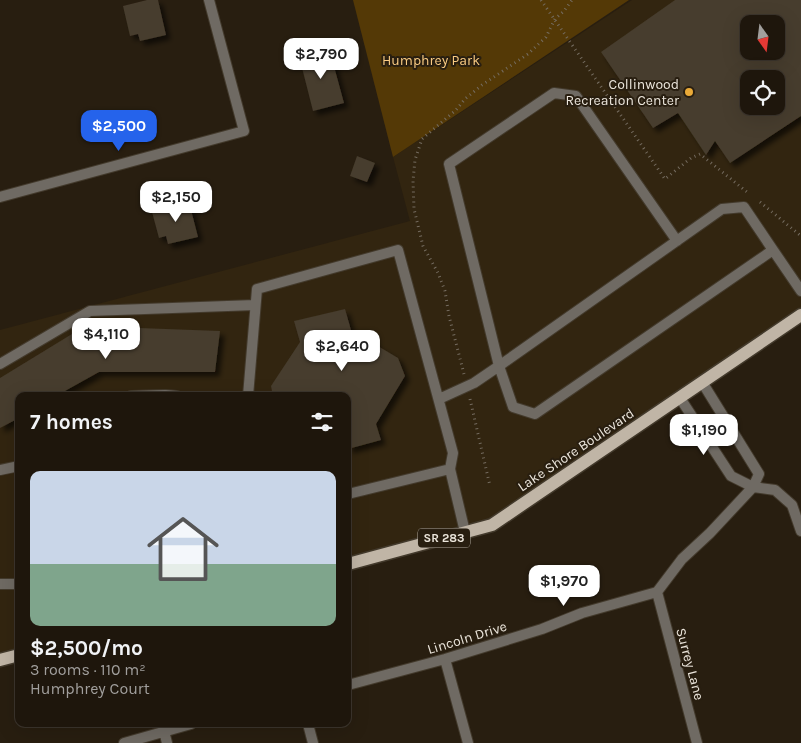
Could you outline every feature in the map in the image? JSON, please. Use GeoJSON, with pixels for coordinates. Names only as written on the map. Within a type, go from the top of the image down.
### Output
{"type":"FeatureCollection","features":[{"type":"Feature","properties":{"kind":"main road","name":"Lake Shore Boulevard"},"geometry":{"type":"LineString","coordinates":[[351,563],[492,525],[801,315]]}},
{"type":"Feature","properties":{"kind":"main road"},"geometry":{"type":"LineString","coordinates":[[0,660],[15,656]]}},
{"type":"Feature","properties":{"kind":"street"},"geometry":{"type":"LineString","coordinates":[[0,197],[244,131],[209,0]]}},
{"type":"Feature","properties":{"kind":"street"},"geometry":{"type":"LineString","coordinates":[[677,241],[576,96],[554,93],[449,164],[499,366],[514,407],[536,414],[773,250]]}},
{"type":"Feature","properties":{"kind":"street"},"geometry":{"type":"LineString","coordinates":[[439,399],[467,387],[499,366],[722,209],[744,207],[801,291]]}},
{"type":"Feature","properties":{"kind":"street"},"geometry":{"type":"LineString","coordinates":[[248,392],[257,289],[398,250],[454,453],[450,469],[465,532]]}},
{"type":"Feature","properties":{"kind":"street"},"geometry":{"type":"LineString","coordinates":[[0,364],[90,311],[255,305]]}},
{"type":"Feature","properties":{"kind":"street"},"geometry":{"type":"LineString","coordinates":[[657,592],[682,559],[710,533],[753,487],[759,474],[702,382]]}},
{"type":"Feature","properties":{"kind":"street"},"geometry":{"type":"LineString","coordinates":[[680,398],[731,476],[753,487],[775,490],[792,505],[801,531]]}},
{"type":"Feature","properties":{"kind":"street"},"geometry":{"type":"LineString","coordinates":[[0,470],[15,467]]}},
{"type":"Feature","properties":{"kind":"street"},"geometry":{"type":"LineString","coordinates":[[351,493],[450,469]]}},
{"type":"Feature","properties":{"kind":"street"},"geometry":{"type":"LineString","coordinates":[[0,584],[15,584]]}},
{"type":"Feature","properties":{"kind":"street","name":"Lincoln Drive"},"geometry":{"type":"LineString","coordinates":[[351,684],[445,659],[542,629],[582,613],[657,592]]}},
{"type":"Feature","properties":{"kind":"street","name":"Surrey Lane"},"geometry":{"type":"LineString","coordinates":[[657,592],[697,743]]}},
{"type":"Feature","properties":{"kind":"street"},"geometry":{"type":"LineString","coordinates":[[445,659],[468,743]]}},
{"type":"Feature","properties":{"kind":"street"},"geometry":{"type":"LineString","coordinates":[[124,743],[180,727]]}},
{"type":"Feature","properties":{"kind":"street"},"geometry":{"type":"LineString","coordinates":[[309,727],[313,743]]}},
{"type":"Feature","properties":{"kind":"street"},"geometry":{"type":"LineString","coordinates":[[164,731],[167,743]]}},
{"type":"Feature","properties":{"kind":"path"},"geometry":{"type":"LineString","coordinates":[[542,0],[665,179],[691,158],[700,154],[750,195]]}},
{"type":"Feature","properties":{"kind":"path"},"geometry":{"type":"LineString","coordinates":[[758,200],[801,236]]}},
{"type":"Feature","properties":{"kind":"path"},"geometry":{"type":"LineString","coordinates":[[462,366],[490,486]]}},
{"type":"Feature","properties":{"kind":"shaded area"},"geometry":{"type":"Polygon","coordinates":[[[632,0],[801,0],[801,315],[492,525],[351,563],[351,392],[15,392],[15,656],[0,660],[0,330],[410,221],[393,157],[632,0]]]}},
{"type":"Feature","properties":{"kind":"green space","name":"Humphrey Park"},"geometry":{"type":"Polygon","coordinates":[[[353,0],[629,0],[393,157],[353,0]]]}},
{"type":"Feature","properties":{"kind":"building"},"geometry":{"type":"Polygon","coordinates":[[[147,0],[158,0],[166,35],[140,41],[138,34],[130,36],[123,6],[147,0]]]}},
{"type":"Feature","properties":{"kind":"building","name":"Collinwood Recreation Center"},"geometry":{"type":"Polygon","coordinates":[[[675,0],[801,0],[801,116],[730,163],[715,141],[706,155],[678,113],[653,128],[601,52],[675,0]]]}},
{"type":"Feature","properties":{"kind":"building"},"geometry":{"type":"Polygon","coordinates":[[[329,48],[344,103],[313,111],[299,56],[329,48]]]}},
{"type":"Feature","properties":{"kind":"building"},"geometry":{"type":"Polygon","coordinates":[[[357,156],[375,163],[367,182],[350,176],[357,156]]]}},
{"type":"Feature","properties":{"kind":"building"},"geometry":{"type":"Polygon","coordinates":[[[189,202],[198,237],[168,244],[166,236],[159,238],[152,212],[189,202]]]}},
{"type":"Feature","properties":{"kind":"building"},"geometry":{"type":"Polygon","coordinates":[[[345,309],[351,330],[398,358],[405,376],[376,424],[381,440],[351,448],[351,392],[272,392],[271,386],[300,342],[294,321],[345,309]]]}},
{"type":"Feature","properties":{"kind":"building"},"geometry":{"type":"Polygon","coordinates":[[[85,326],[220,331],[215,372],[99,372],[63,392],[15,392],[15,420],[0,428],[0,378],[85,326]]]}},
{"type":"Feature","properties":{"kind":"place","name":"Collinwood Recreation Center"},"geometry":{"type":"Point","coordinates":[689,92]}}]}
